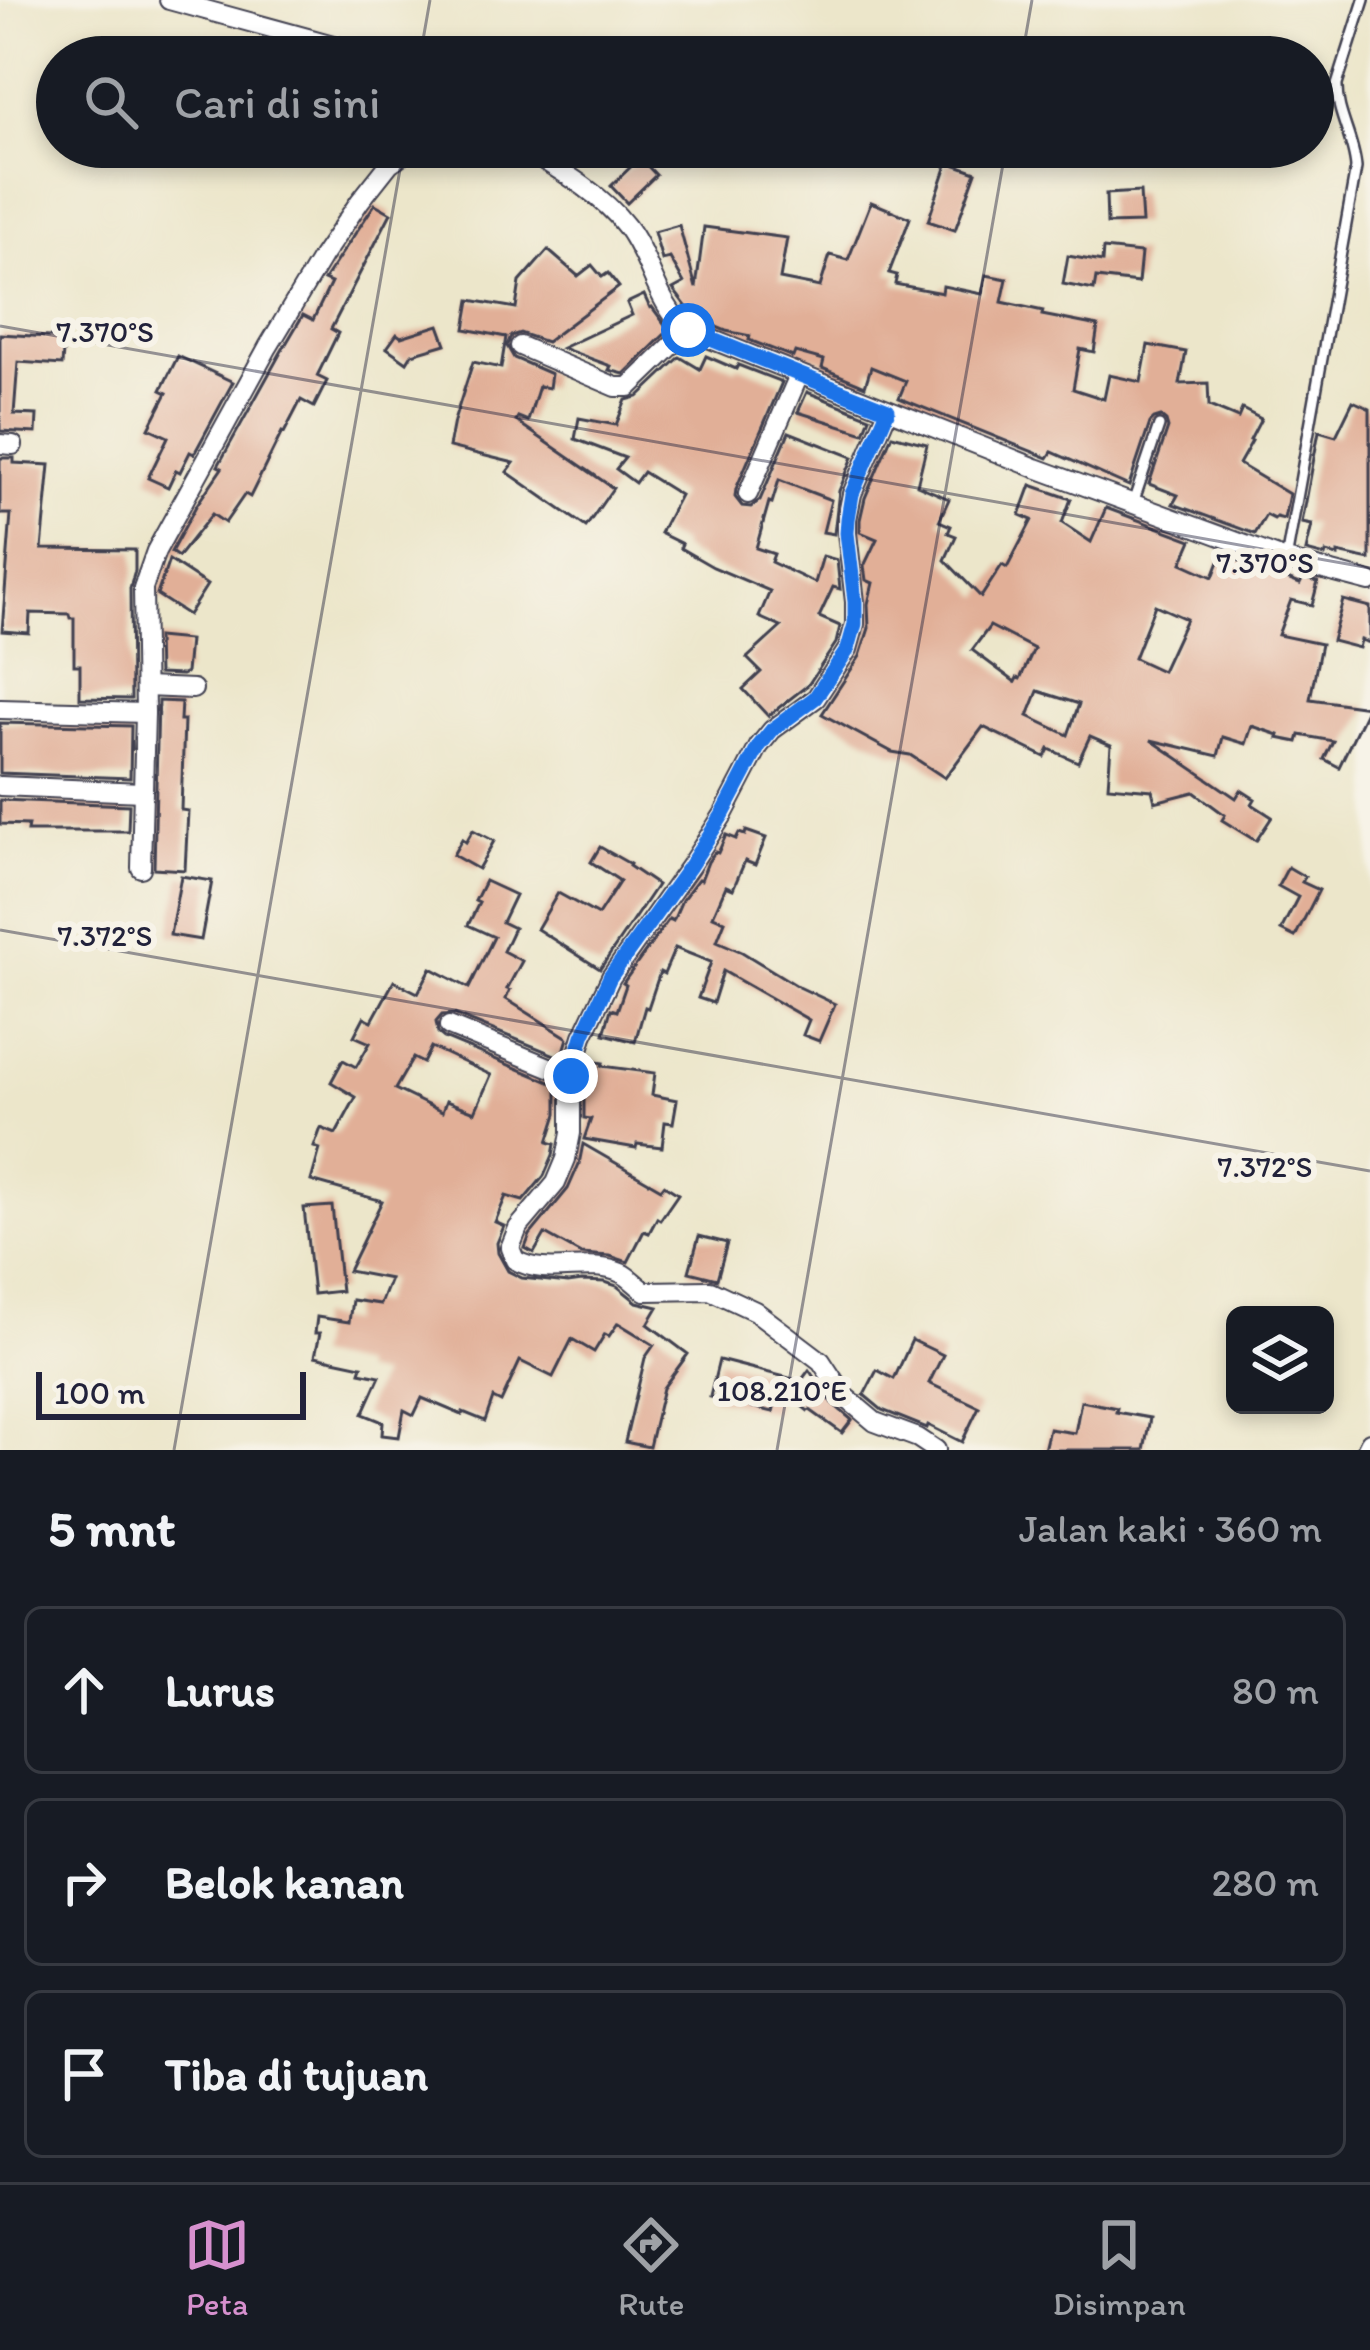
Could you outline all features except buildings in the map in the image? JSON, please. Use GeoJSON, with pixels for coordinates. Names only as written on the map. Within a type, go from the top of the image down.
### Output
{"type":"FeatureCollection","features":[{"type":"Feature","properties":{"kind":"street"},"geometry":{"type":"LineString","coordinates":[[175,1],[301,36]]}},
{"type":"Feature","properties":{"kind":"street"},"geometry":{"type":"LineString","coordinates":[[141,868],[143,588],[156,551],[268,347],[322,257],[386,168]]}},
{"type":"Feature","properties":{"kind":"street"},"geometry":{"type":"LineString","coordinates":[[553,168],[609,208],[628,228],[676,322],[688,330],[1286,560],[1370,582]]}},
{"type":"Feature","properties":{"kind":"street"},"geometry":{"type":"LineString","coordinates":[[520,346],[616,387],[629,387],[688,330]]}},
{"type":"Feature","properties":{"kind":"street"},"geometry":{"type":"LineString","coordinates":[[748,494],[799,374]]}},
{"type":"Feature","properties":{"kind":"street"},"geometry":{"type":"LineString","coordinates":[[888,410],[852,494],[847,533],[855,624],[848,649],[815,698],[772,730],[759,746],[701,849],[610,977],[571,1076],[566,1159],[556,1184],[518,1228],[510,1248],[515,1261],[534,1268],[608,1269],[652,1293],[710,1290],[731,1298],[821,1361],[844,1396],[875,1422],[936,1450]]}},
{"type":"Feature","properties":{"kind":"street"},"geometry":{"type":"LineString","coordinates":[[145,687],[193,689]]}},
{"type":"Feature","properties":{"kind":"street"},"geometry":{"type":"LineString","coordinates":[[0,709],[145,713]]}},
{"type":"Feature","properties":{"kind":"street"},"geometry":{"type":"LineString","coordinates":[[0,786],[142,792]]}},
{"type":"Feature","properties":{"kind":"street"},"geometry":{"type":"LineString","coordinates":[[449,1026],[571,1076]]}},
{"type":"Feature","properties":{"kind":"lane"},"geometry":{"type":"LineString","coordinates":[[1286,560],[1356,168],[1337,85],[1364,0]]}},
{"type":"Feature","properties":{"kind":"lane"},"geometry":{"type":"LineString","coordinates":[[1133,503],[1159,426]]}},
{"type":"Feature","properties":{"kind":"route"},"geometry":{"type":"LineString","coordinates":[[571,1076],[610,977],[690,866],[759,746],[772,730],[815,698],[853,637],[848,519],[852,494],[888,410],[688,330]]}}]}
